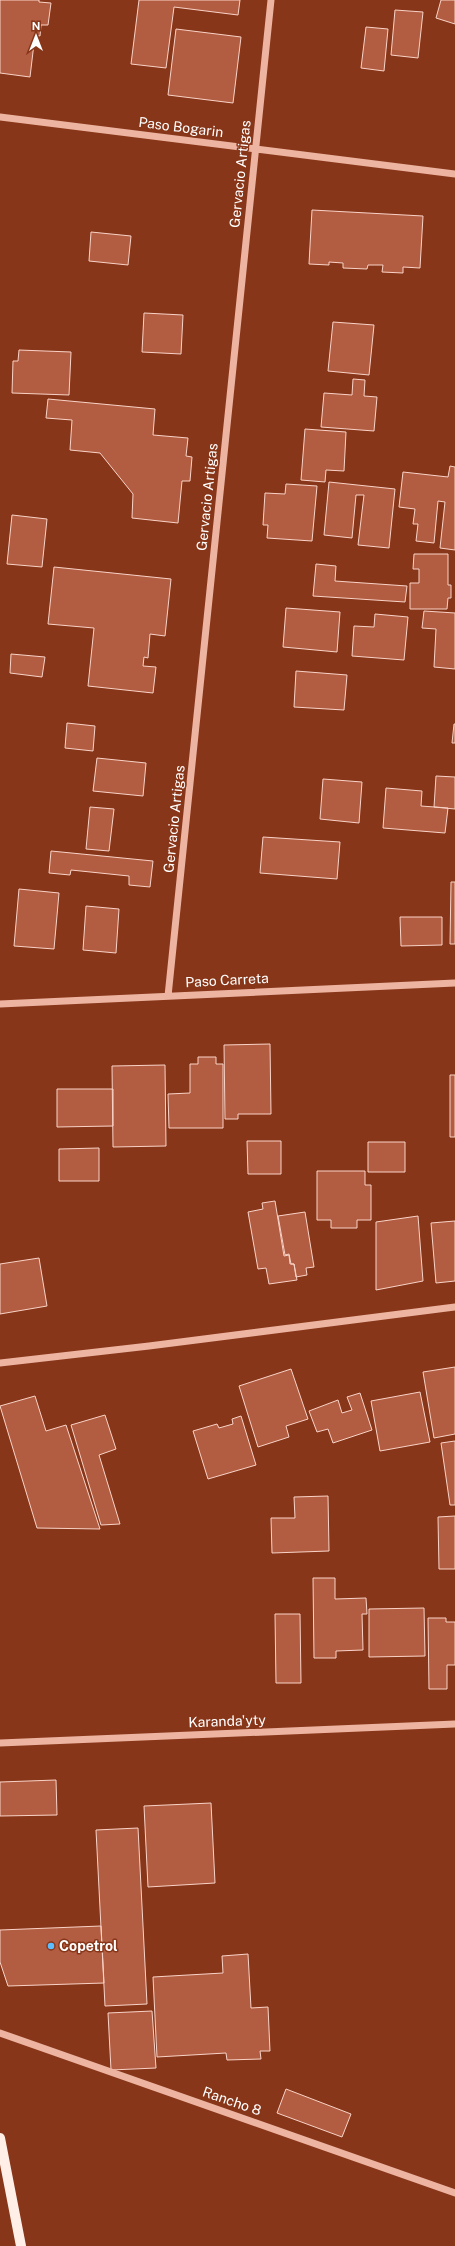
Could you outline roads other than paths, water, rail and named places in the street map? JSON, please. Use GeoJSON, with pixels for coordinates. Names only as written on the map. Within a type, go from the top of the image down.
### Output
{"type":"FeatureCollection","features":[{"type":"Feature","properties":{"kind":"main road"},"geometry":{"type":"LineString","coordinates":[[0,2138],[21,2246]]}},
{"type":"Feature","properties":{"kind":"street","name":"Gervacio Artigas"},"geometry":{"type":"LineString","coordinates":[[168,996],[271,0]]}},
{"type":"Feature","properties":{"kind":"street","name":"Paso Bogarin"},"geometry":{"type":"LineString","coordinates":[[0,118],[455,174]]}},
{"type":"Feature","properties":{"kind":"street","name":"Paso Carreta"},"geometry":{"type":"LineString","coordinates":[[0,1004],[455,982]]}},
{"type":"Feature","properties":{"kind":"street"},"geometry":{"type":"LineString","coordinates":[[0,1363],[149,1346],[455,1307]]}},
{"type":"Feature","properties":{"kind":"street","name":"Karanda'yty"},"geometry":{"type":"LineString","coordinates":[[0,1743],[455,1724]]}},
{"type":"Feature","properties":{"kind":"street","name":"Rancho 8"},"geometry":{"type":"LineString","coordinates":[[0,2033],[455,2193]]}},
{"type":"Feature","properties":{"kind":"place","name":"Copetrol"},"geometry":{"type":"Point","coordinates":[51,1946]}}]}
